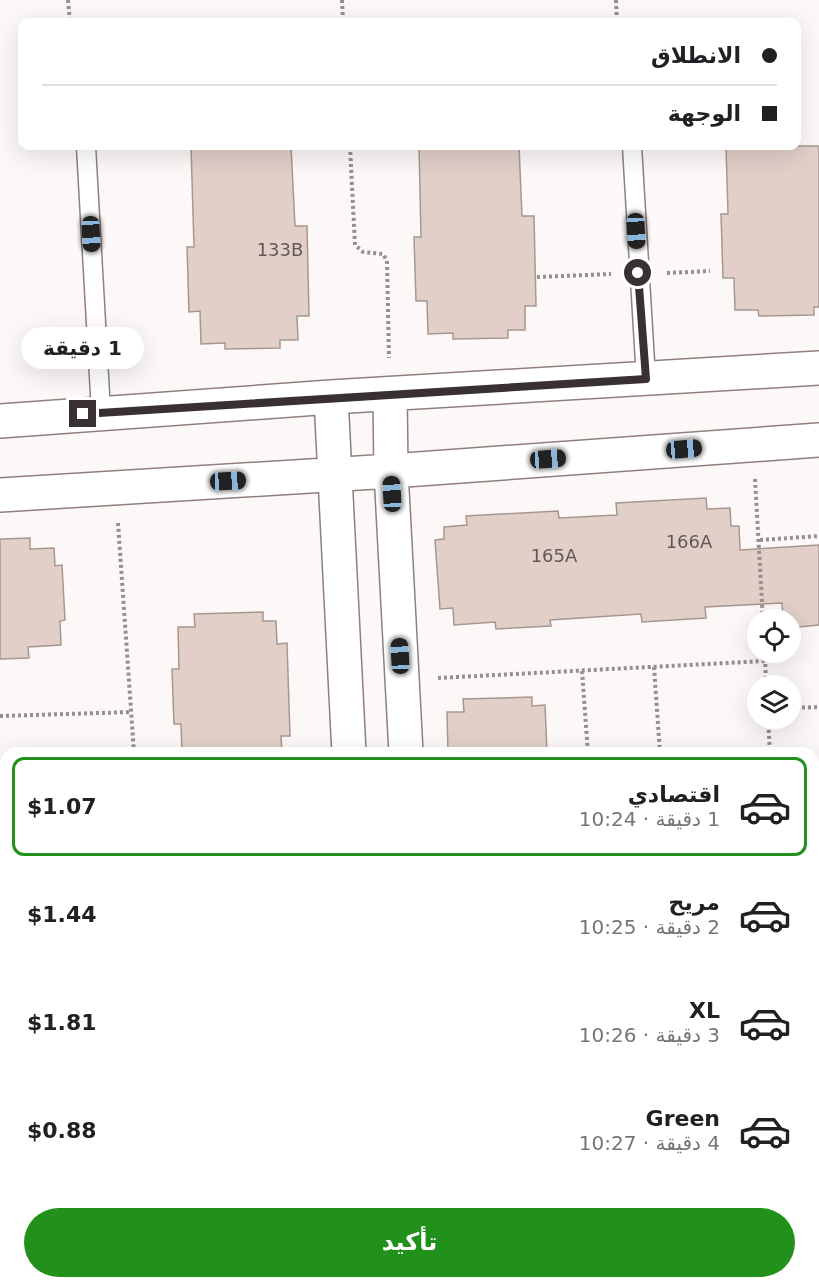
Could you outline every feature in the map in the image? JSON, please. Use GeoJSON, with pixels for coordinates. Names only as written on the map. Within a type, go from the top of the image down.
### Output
{"type":"FeatureCollection","features":[{"type":"Feature","properties":{"kind":"street"},"geometry":{"type":"LineString","coordinates":[[0,421],[331,397],[819,368]]}},
{"type":"Feature","properties":{"kind":"street"},"geometry":{"type":"LineString","coordinates":[[390,395],[391,471],[406,747]]}},
{"type":"Feature","properties":{"kind":"street"},"geometry":{"type":"LineString","coordinates":[[331,397],[349,747]]}},
{"type":"Feature","properties":{"kind":"street"},"geometry":{"type":"LineString","coordinates":[[0,495],[335,475],[819,440]]}},
{"type":"Feature","properties":{"kind":"lane"},"geometry":{"type":"LineString","coordinates":[[86,150],[101,412]]}},
{"type":"Feature","properties":{"kind":"lane"},"geometry":{"type":"LineString","coordinates":[[632,150],[646,379]]}},
{"type":"Feature","properties":{"kind":"path"},"geometry":{"type":"LineString","coordinates":[[68,0],[70,18]]}},
{"type":"Feature","properties":{"kind":"path"},"geometry":{"type":"LineString","coordinates":[[342,0],[343,18]]}},
{"type":"Feature","properties":{"kind":"path"},"geometry":{"type":"LineString","coordinates":[[616,0],[617,18]]}},
{"type":"Feature","properties":{"kind":"path"},"geometry":{"type":"LineString","coordinates":[[350,150],[355,245],[363,252],[383,255],[387,261],[390,395]]}},
{"type":"Feature","properties":{"kind":"path"},"geometry":{"type":"LineString","coordinates":[[753,444],[763,609]]}},
{"type":"Feature","properties":{"kind":"path"},"geometry":{"type":"LineString","coordinates":[[115,488],[134,747]]}},
{"type":"Feature","properties":{"kind":"path"},"geometry":{"type":"LineString","coordinates":[[760,540],[819,536]]}},
{"type":"Feature","properties":{"kind":"path"},"geometry":{"type":"LineString","coordinates":[[401,680],[747,662]]}},
{"type":"Feature","properties":{"kind":"path"},"geometry":{"type":"LineString","coordinates":[[654,667],[660,747]]}},
{"type":"Feature","properties":{"kind":"path"},"geometry":{"type":"LineString","coordinates":[[582,671],[588,747]]}},
{"type":"Feature","properties":{"kind":"path"},"geometry":{"type":"LineString","coordinates":[[801,708],[819,707]]}},
{"type":"Feature","properties":{"kind":"path"},"geometry":{"type":"LineString","coordinates":[[0,717],[132,712]]}},
{"type":"Feature","properties":{"kind":"path"},"geometry":{"type":"LineString","coordinates":[[769,729],[770,747]]}},
{"type":"Feature","properties":{"kind":"building"},"geometry":{"type":"Polygon","coordinates":[[[801,146],[819,146],[819,307],[814,307],[814,315],[759,316],[758,310],[735,310],[734,278],[723,278],[721,214],[728,214],[726,150],[801,150],[801,146]]]}},
{"type":"Feature","properties":{"kind":"building"},"geometry":{"type":"Polygon","coordinates":[[[191,150],[291,150],[295,226],[307,226],[309,316],[297,316],[298,340],[280,340],[280,348],[225,349],[225,343],[201,344],[200,311],[189,312],[187,247],[194,247],[191,150]]]}},
{"type":"Feature","properties":{"kind":"building"},"geometry":{"type":"Polygon","coordinates":[[[419,150],[519,150],[522,216],[534,216],[536,306],[525,306],[525,330],[508,330],[508,338],[453,339],[453,333],[428,334],[427,301],[416,301],[414,237],[421,237],[419,150]]]}},
{"type":"Feature","properties":{"kind":"building"},"geometry":{"type":"Polygon","coordinates":[[[706,498],[707,509],[730,508],[731,526],[739,526],[740,550],[819,545],[819,625],[801,627],[801,609],[782,609],[782,603],[705,607],[706,618],[642,622],[641,614],[550,620],[551,626],[496,629],[495,622],[454,625],[453,608],[440,609],[435,540],[444,539],[444,527],[467,525],[466,516],[558,511],[559,518],[617,515],[616,503],[706,498]]]}},
{"type":"Feature","properties":{"kind":"building"},"geometry":{"type":"Polygon","coordinates":[[[30,538],[30,549],[54,548],[55,566],[62,565],[65,620],[60,621],[61,645],[28,647],[29,658],[0,659],[0,539],[30,538]]]}},
{"type":"Feature","properties":{"kind":"building"},"geometry":{"type":"Polygon","coordinates":[[[263,612],[263,621],[276,621],[277,644],[287,643],[290,736],[281,736],[282,747],[182,747],[181,724],[174,724],[172,669],[179,669],[178,627],[195,627],[194,614],[263,612]]]}},
{"type":"Feature","properties":{"kind":"building"},"geometry":{"type":"Polygon","coordinates":[[[532,697],[532,706],[545,705],[547,747],[448,747],[447,712],[464,712],[463,699],[532,697]]]}},
{"type":"Feature","properties":{"kind":"route"},"geometry":{"type":"LineString","coordinates":[[83,414],[646,379],[638,273]]}}]}
